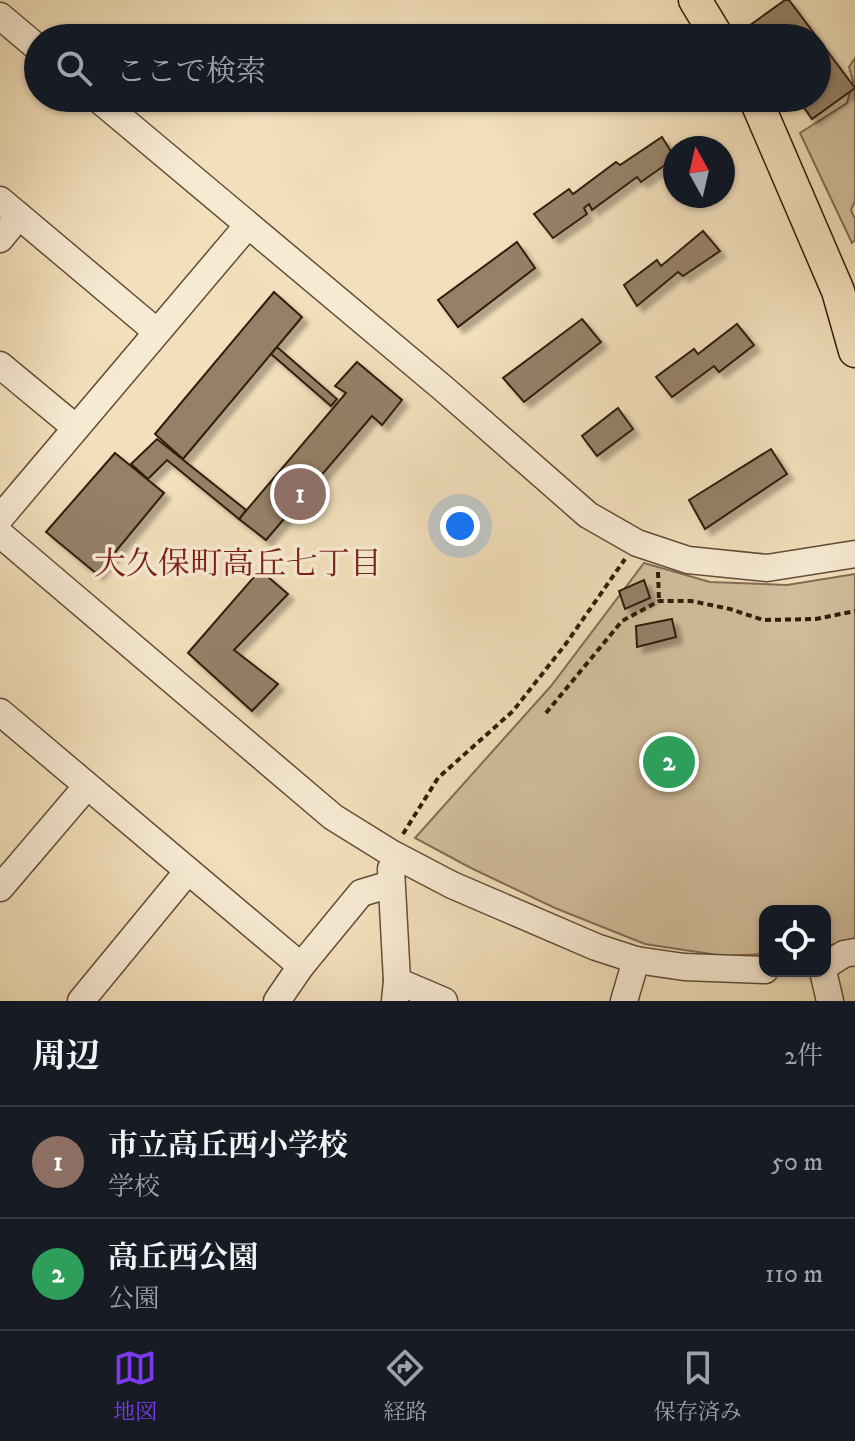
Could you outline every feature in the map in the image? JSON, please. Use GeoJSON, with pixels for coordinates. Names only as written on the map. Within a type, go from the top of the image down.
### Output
{"type":"FeatureCollection","features":[{"type":"Feature","properties":{"kind":"main road"},"geometry":{"type":"LineString","coordinates":[[695,0],[710,24]]}},
{"type":"Feature","properties":{"kind":"main road"},"geometry":{"type":"LineString","coordinates":[[762,112],[847,288],[855,351]]}},
{"type":"Feature","properties":{"kind":"street"},"geometry":{"type":"LineString","coordinates":[[6,15],[24,34]]}},
{"type":"Feature","properties":{"kind":"street"},"geometry":{"type":"LineString","coordinates":[[114,112],[444,389],[588,515],[637,543],[688,560],[767,568],[855,554]]}},
{"type":"Feature","properties":{"kind":"street"},"geometry":{"type":"LineString","coordinates":[[0,239],[9,208],[157,332]]}},
{"type":"Feature","properties":{"kind":"street"},"geometry":{"type":"LineString","coordinates":[[0,518],[248,225]]}},
{"type":"Feature","properties":{"kind":"street"},"geometry":{"type":"LineString","coordinates":[[0,365],[76,428]]}},
{"type":"Feature","properties":{"kind":"street"},"geometry":{"type":"LineString","coordinates":[[0,534],[333,817],[391,853],[452,885],[596,947],[636,960],[684,967],[759,970]]}},
{"type":"Feature","properties":{"kind":"street"},"geometry":{"type":"LineString","coordinates":[[0,712],[301,966]]}},
{"type":"Feature","properties":{"kind":"street"},"geometry":{"type":"LineString","coordinates":[[0,888],[87,786]]}},
{"type":"Feature","properties":{"kind":"street"},"geometry":{"type":"LineString","coordinates":[[391,853],[396,991],[444,1001]]}},
{"type":"Feature","properties":{"kind":"street"},"geometry":{"type":"LineString","coordinates":[[81,1001],[188,871]]}},
{"type":"Feature","properties":{"kind":"street"},"geometry":{"type":"LineString","coordinates":[[277,1001],[301,966],[361,893],[391,884]]}},
{"type":"Feature","properties":{"kind":"street"},"geometry":{"type":"LineString","coordinates":[[831,964],[844,954],[855,952]]}},
{"type":"Feature","properties":{"kind":"street"},"geometry":{"type":"LineString","coordinates":[[624,1001],[636,960]]}},
{"type":"Feature","properties":{"kind":"street"},"geometry":{"type":"LineString","coordinates":[[826,977],[830,1001]]}},
{"type":"Feature","properties":{"kind":"path"},"geometry":{"type":"LineString","coordinates":[[391,853],[438,778],[513,711],[565,645],[637,543]]}},
{"type":"Feature","properties":{"kind":"path"},"geometry":{"type":"LineString","coordinates":[[546,713],[622,621],[659,601],[691,601],[763,620],[816,619],[855,611]]}},
{"type":"Feature","properties":{"kind":"shaded area"},"geometry":{"type":"Polygon","coordinates":[[[855,58],[855,201],[851,210],[855,219],[855,240],[852,243],[800,133],[847,103],[853,81],[849,67],[855,58]]]}},
{"type":"Feature","properties":{"kind":"shaded area"},"geometry":{"type":"Polygon","coordinates":[[[644,563],[710,582],[787,585],[855,574],[855,940],[831,945],[831,905],[759,905],[759,954],[724,956],[645,944],[555,908],[415,838],[551,686],[644,563]]]}},
{"type":"Feature","properties":{"kind":"building"},"geometry":{"type":"Polygon","coordinates":[[[789,0],[807,24],[752,24],[789,0]]]}},
{"type":"Feature","properties":{"kind":"building"},"geometry":{"type":"Polygon","coordinates":[[[831,56],[855,88],[831,105],[831,56]]]}},
{"type":"Feature","properties":{"kind":"building"},"geometry":{"type":"Polygon","coordinates":[[[807,112],[822,112],[812,119],[807,112]]]}},
{"type":"Feature","properties":{"kind":"building"},"geometry":{"type":"Polygon","coordinates":[[[662,137],[663,166],[641,182],[637,177],[592,210],[589,204],[584,208],[587,214],[553,238],[534,214],[569,189],[573,194],[616,162],[620,165],[662,137]]]}},
{"type":"Feature","properties":{"kind":"building"},"geometry":{"type":"Polygon","coordinates":[[[703,231],[720,251],[683,276],[678,272],[637,306],[624,285],[657,260],[661,266],[703,231]]]}},
{"type":"Feature","properties":{"kind":"building"},"geometry":{"type":"Polygon","coordinates":[[[517,242],[535,268],[458,327],[438,300],[517,242]]]}},
{"type":"Feature","properties":{"kind":"building"},"geometry":{"type":"Polygon","coordinates":[[[274,292],[302,317],[183,459],[155,434],[274,292]]]}},
{"type":"Feature","properties":{"kind":"building"},"geometry":{"type":"Polygon","coordinates":[[[582,319],[601,342],[524,402],[503,378],[582,319]]]}},
{"type":"Feature","properties":{"kind":"building"},"geometry":{"type":"Polygon","coordinates":[[[737,324],[754,345],[719,372],[714,366],[672,397],[656,377],[694,349],[698,354],[737,324]]]}},
{"type":"Feature","properties":{"kind":"building"},"geometry":{"type":"Polygon","coordinates":[[[277,347],[337,399],[331,406],[271,354],[277,347]]]}},
{"type":"Feature","properties":{"kind":"building"},"geometry":{"type":"Polygon","coordinates":[[[357,362],[402,400],[382,425],[372,416],[266,540],[239,519],[346,393],[335,386],[357,362]]]}},
{"type":"Feature","properties":{"kind":"building"},"geometry":{"type":"Polygon","coordinates":[[[618,408],[633,429],[597,456],[582,436],[618,408]]]}},
{"type":"Feature","properties":{"kind":"building"},"geometry":{"type":"Polygon","coordinates":[[[157,439],[246,510],[239,519],[167,460],[148,479],[131,464],[157,439]]]}},
{"type":"Feature","properties":{"kind":"building"},"geometry":{"type":"Polygon","coordinates":[[[771,449],[787,474],[705,529],[689,500],[771,449]]]}},
{"type":"Feature","properties":{"kind":"building"},"geometry":{"type":"Polygon","coordinates":[[[115,453],[164,493],[97,574],[46,532],[115,453]]]}},
{"type":"Feature","properties":{"kind":"building"},"geometry":{"type":"Polygon","coordinates":[[[260,570],[288,594],[234,650],[278,684],[252,711],[188,653],[260,570]]]}},
{"type":"Feature","properties":{"kind":"building"},"geometry":{"type":"Polygon","coordinates":[[[644,580],[650,598],[625,609],[619,591],[644,580]]]}},
{"type":"Feature","properties":{"kind":"building"},"geometry":{"type":"Polygon","coordinates":[[[672,619],[676,637],[637,647],[636,626],[672,619]]]}},
{"type":"Feature","properties":{"kind":"place","name":"市立高丘西小学校"},"geometry":{"type":"Point","coordinates":[300,494]}},
{"type":"Feature","properties":{"kind":"place","name":"高丘西公園"},"geometry":{"type":"Point","coordinates":[669,762]}},
{"type":"Feature","properties":{"kind":"district","name":"大久保町高丘七丁目"},"geometry":{"type":"Point","coordinates":[238,563]}}]}
